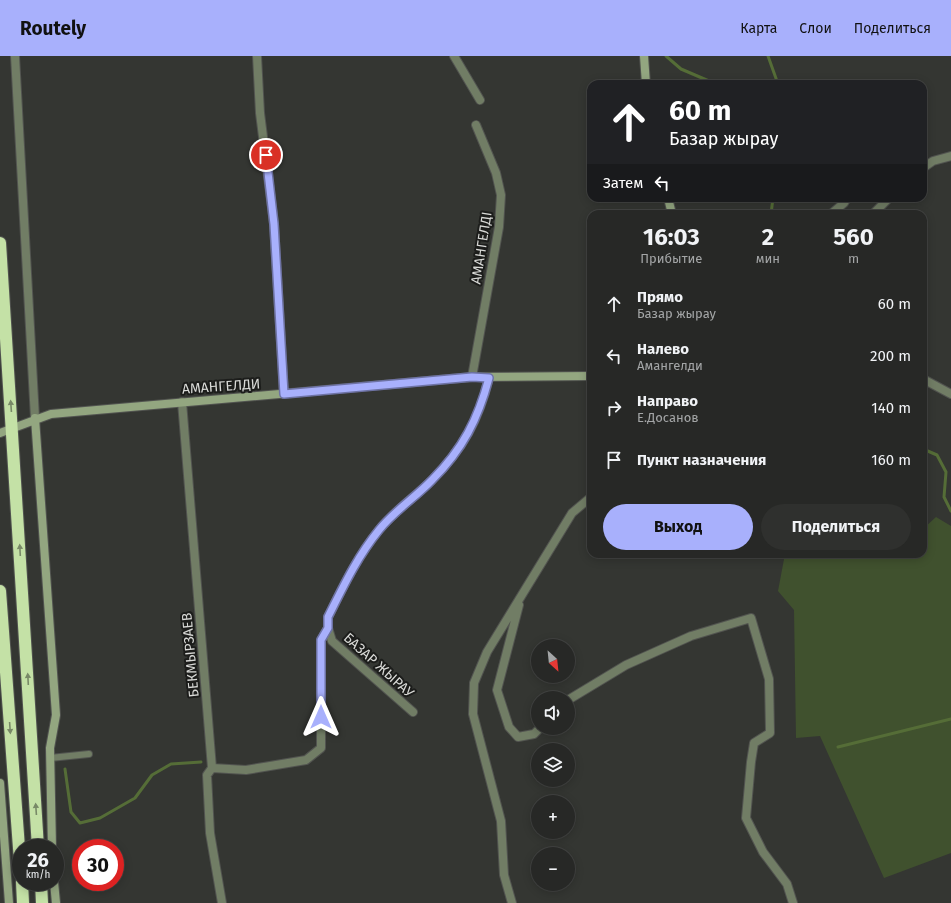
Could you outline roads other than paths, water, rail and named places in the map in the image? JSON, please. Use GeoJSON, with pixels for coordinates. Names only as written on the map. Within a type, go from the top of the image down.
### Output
{"type":"FeatureCollection","features":[{"type":"Feature","properties":{"kind":"highway"},"geometry":{"type":"LineString","coordinates":[[0,243],[37,839]]}},
{"type":"Feature","properties":{"kind":"highway"},"geometry":{"type":"LineString","coordinates":[[0,591],[18,839]]}},
{"type":"Feature","properties":{"kind":"highway"},"geometry":{"type":"LineString","coordinates":[[22,891],[23,903]]}},
{"type":"Feature","properties":{"kind":"highway"},"geometry":{"type":"LineString","coordinates":[[41,891],[42,903]]}},
{"type":"Feature","properties":{"kind":"main road"},"geometry":{"type":"LineString","coordinates":[[644,56],[646,80]]}},
{"type":"Feature","properties":{"kind":"main road","name":"АМАНГЕЛДИ"},"geometry":{"type":"LineString","coordinates":[[0,433],[35,418],[51,414],[472,377],[587,376]]}},
{"type":"Feature","properties":{"kind":"main road"},"geometry":{"type":"LineString","coordinates":[[35,418],[56,715],[50,748],[52,839]]}},
{"type":"Feature","properties":{"kind":"main road"},"geometry":{"type":"LineString","coordinates":[[0,783],[2,841],[9,903]]}},
{"type":"Feature","properties":{"kind":"main road"},"geometry":{"type":"LineString","coordinates":[[55,891],[56,903]]}},
{"type":"Feature","properties":{"kind":"street"},"geometry":{"type":"LineString","coordinates":[[14,56],[35,418]]}},
{"type":"Feature","properties":{"kind":"street"},"geometry":{"type":"LineString","coordinates":[[257,56],[260,113],[274,224],[284,394]]}},
{"type":"Feature","properties":{"kind":"street"},"geometry":{"type":"LineString","coordinates":[[454,56],[480,100]]}},
{"type":"Feature","properties":{"kind":"street","name":"АМАНГЕЛДІ"},"geometry":{"type":"LineString","coordinates":[[472,377],[499,226],[501,195],[496,173],[476,125]]}},
{"type":"Feature","properties":{"kind":"street"},"geometry":{"type":"LineString","coordinates":[[927,165],[933,161],[951,156]]}},
{"type":"Feature","properties":{"kind":"street"},"geometry":{"type":"LineString","coordinates":[[836,210],[845,202]]}},
{"type":"Feature","properties":{"kind":"street"},"geometry":{"type":"LineString","coordinates":[[878,210],[885,202]]}},
{"type":"Feature","properties":{"kind":"street","name":"БАЗАР ЖЫРАУ"},"geometry":{"type":"LineString","coordinates":[[413,712],[332,641],[328,628],[328,617],[359,557],[380,529],[433,480],[466,439],[483,401],[489,378]]}},
{"type":"Feature","properties":{"kind":"street"},"geometry":{"type":"LineString","coordinates":[[927,381],[951,394]]}},
{"type":"Feature","properties":{"kind":"street","name":"БЕКМЫРЗАЕВ"},"geometry":{"type":"LineString","coordinates":[[182,402],[212,768],[207,775],[210,833],[222,903]]}},
{"type":"Feature","properties":{"kind":"street"},"geometry":{"type":"LineString","coordinates":[[511,903],[504,874],[501,821],[472,714],[474,683],[487,652],[572,513],[587,500]]}},
{"type":"Feature","properties":{"kind":"street"},"geometry":{"type":"LineString","coordinates":[[521,596],[497,690],[510,727],[518,737],[531,735]]}},
{"type":"Feature","properties":{"kind":"street"},"geometry":{"type":"LineString","coordinates":[[575,696],[626,665],[691,636],[751,618],[769,679],[770,733],[754,743],[746,818],[763,852],[788,884],[793,903]]}},
{"type":"Feature","properties":{"kind":"street"},"geometry":{"type":"LineString","coordinates":[[212,768],[246,770],[306,760],[321,748],[321,640],[328,628]]}},
{"type":"Feature","properties":{"kind":"lane"},"geometry":{"type":"LineString","coordinates":[[50,758],[89,754]]}},
{"type":"Feature","properties":{"kind":"waterway"},"geometry":{"type":"LineString","coordinates":[[666,56],[681,69],[707,80]]}},
{"type":"Feature","properties":{"kind":"waterway"},"geometry":{"type":"LineString","coordinates":[[768,56],[777,80]]}},
{"type":"Feature","properties":{"kind":"waterway"},"geometry":{"type":"LineString","coordinates":[[772,202],[772,210]]}},
{"type":"Feature","properties":{"kind":"waterway"},"geometry":{"type":"LineString","coordinates":[[927,451],[937,455],[946,472],[944,497],[951,511]]}},
{"type":"Feature","properties":{"kind":"waterway"},"geometry":{"type":"LineString","coordinates":[[838,747],[951,719]]}},
{"type":"Feature","properties":{"kind":"waterway"},"geometry":{"type":"LineString","coordinates":[[65,769],[71,812],[80,823],[100,818],[135,798],[152,775],[171,764],[201,762]]}}]}
